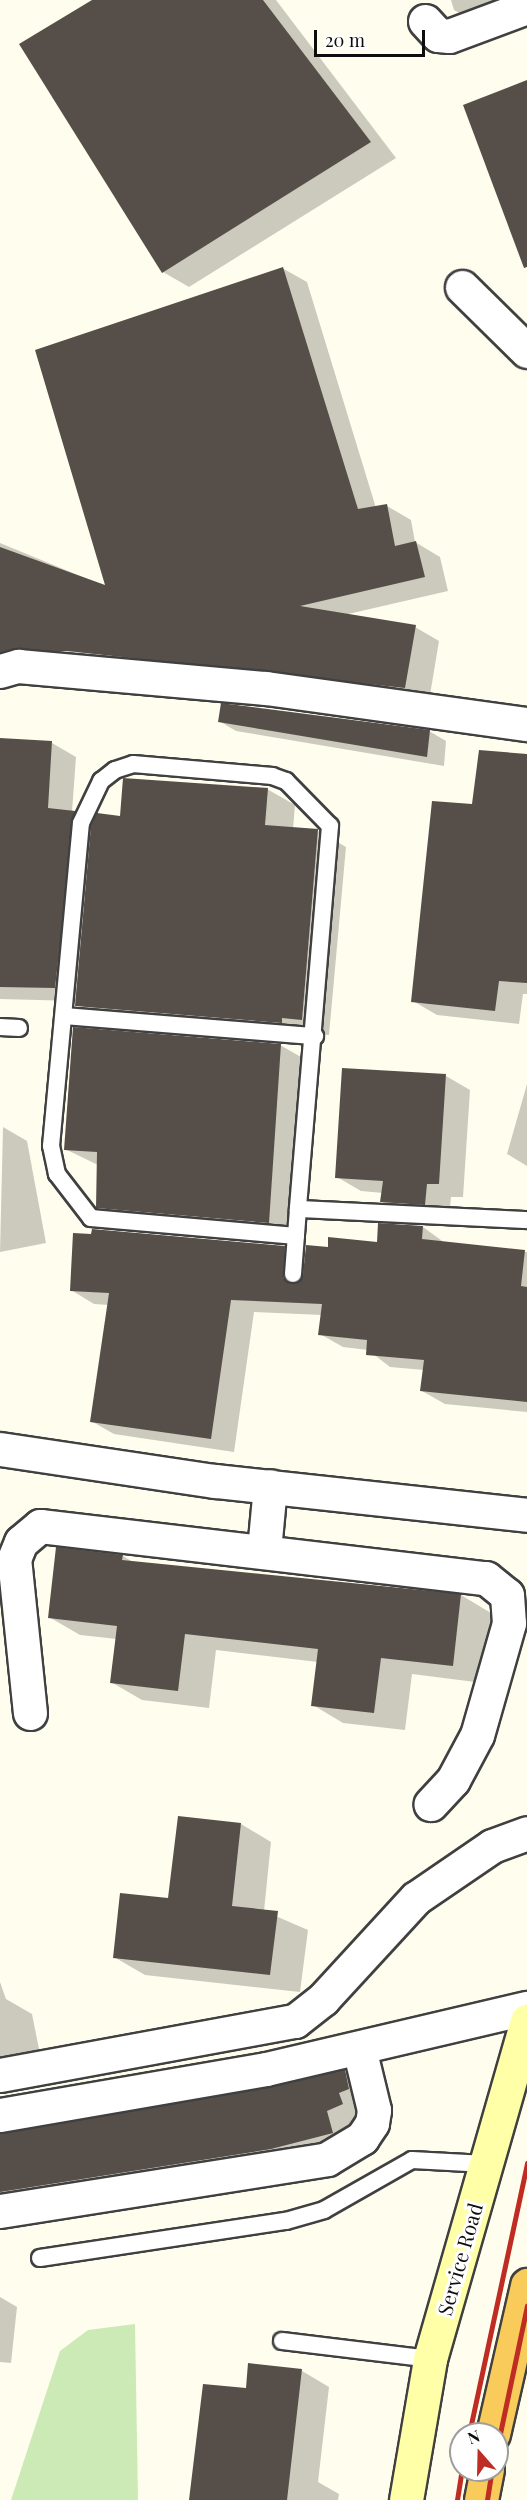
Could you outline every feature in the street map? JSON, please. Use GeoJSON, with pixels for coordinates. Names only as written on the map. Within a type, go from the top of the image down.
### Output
{"type":"FeatureCollection","features":[{"type":"Feature","properties":{"kind":"highway"},"geometry":{"type":"LineString","coordinates":[[496,2422],[527,2285]]}},
{"type":"Feature","properties":{"kind":"highway"},"geometry":{"type":"LineString","coordinates":[[481,2500],[485,2482]]}},
{"type":"Feature","properties":{"kind":"main road","name":"Service Road"},"geometry":{"type":"LineString","coordinates":[[406,2500],[430,2360],[527,2021]]}},
{"type":"Feature","properties":{"kind":"street"},"geometry":{"type":"LineString","coordinates":[[425,21],[438,35],[449,36],[527,7]]}},
{"type":"Feature","properties":{"kind":"street"},"geometry":{"type":"LineString","coordinates":[[462,287],[527,351]]}},
{"type":"Feature","properties":{"kind":"street"},"geometry":{"type":"LineString","coordinates":[[0,671],[18,666],[266,688],[527,724]]}},
{"type":"Feature","properties":{"kind":"street"},"geometry":{"type":"LineString","coordinates":[[0,1449],[270,1486],[527,1515]]}},
{"type":"Feature","properties":{"kind":"street"},"geometry":{"type":"LineString","coordinates":[[264,1550],[270,1486]]}},
{"type":"Feature","properties":{"kind":"street"},"geometry":{"type":"LineString","coordinates":[[30,1713],[14,1559],[21,1542],[40,1526],[264,1550],[486,1578],[507,1595],[509,1623],[477,1735],[453,1780],[431,1804]]}},
{"type":"Feature","properties":{"kind":"street"},"geometry":{"type":"LineString","coordinates":[[0,2075],[295,2020],[323,1999],[416,1899],[492,1846],[527,1833]]}},
{"type":"Feature","properties":{"kind":"street"},"geometry":{"type":"LineString","coordinates":[[0,2115],[359,2048],[527,2008]]}},
{"type":"Feature","properties":{"kind":"street"},"geometry":{"type":"LineString","coordinates":[[0,2211],[327,2158],[362,2138],[372,2123],[374,2110],[359,2048]]}},
{"type":"Feature","properties":{"kind":"lane"},"geometry":{"type":"LineString","coordinates":[[293,1274],[333,840],[322,813],[286,781],[272,776],[133,764],[101,781],[85,806],[51,1146],[57,1174],[91,1218],[296,1236]]}},
{"type":"Feature","properties":{"kind":"lane"},"geometry":{"type":"LineString","coordinates":[[64,1017],[315,1036]]}},
{"type":"Feature","properties":{"kind":"lane"},"geometry":{"type":"LineString","coordinates":[[0,1027],[19,1028]]}},
{"type":"Feature","properties":{"kind":"lane"},"geometry":{"type":"LineString","coordinates":[[298,1209],[527,1220]]}},
{"type":"Feature","properties":{"kind":"lane"},"geometry":{"type":"LineString","coordinates":[[40,2258],[286,2221],[324,2210],[412,2160],[486,2164]]}},
{"type":"Feature","properties":{"kind":"lane"},"geometry":{"type":"LineString","coordinates":[[282,2341],[430,2360]]}},
{"type":"Feature","properties":{"kind":"green space"},"geometry":{"type":"Polygon","coordinates":[[[135,2324],[138,2500],[11,2500],[60,2351],[88,2330],[135,2324]]]}},
{"type":"Feature","properties":{"kind":"building"},"geometry":{"type":"Polygon","coordinates":[[[92,0],[263,0],[371,142],[162,273],[19,44],[92,0]]]}},
{"type":"Feature","properties":{"kind":"building"},"geometry":{"type":"Polygon","coordinates":[[[527,80],[527,267],[524,268],[463,105],[527,80]]]}},
{"type":"Feature","properties":{"kind":"building"},"geometry":{"type":"Polygon","coordinates":[[[283,267],[358,509],[387,504],[395,546],[416,541],[425,577],[300,606],[416,625],[405,688],[68,651],[0,652],[0,547],[105,585],[35,350],[283,267]]]}},
{"type":"Feature","properties":{"kind":"building"},"geometry":{"type":"Polygon","coordinates":[[[221,703],[430,730],[427,757],[218,722],[221,703]]]}},
{"type":"Feature","properties":{"kind":"building"},"geometry":{"type":"Polygon","coordinates":[[[0,738],[52,741],[48,808],[75,811],[55,988],[0,987],[0,738]]]}},
{"type":"Feature","properties":{"kind":"building"},"geometry":{"type":"Polygon","coordinates":[[[479,750],[527,754],[527,983],[499,981],[495,1011],[411,1002],[432,801],[472,804],[479,750]]]}},
{"type":"Feature","properties":{"kind":"building"},"geometry":{"type":"Polygon","coordinates":[[[123,778],[268,788],[265,825],[318,829],[302,1020],[282,1018],[282,1023],[75,1006],[91,826],[97,813],[120,816],[123,778]]]}},
{"type":"Feature","properties":{"kind":"building"},"geometry":{"type":"Polygon","coordinates":[[[73,1027],[281,1044],[269,1223],[96,1208],[97,1152],[64,1150],[73,1027]]]}},
{"type":"Feature","properties":{"kind":"building"},"geometry":{"type":"Polygon","coordinates":[[[342,1068],[446,1074],[439,1184],[427,1184],[425,1205],[380,1202],[383,1181],[335,1178],[342,1068]]]}},
{"type":"Feature","properties":{"kind":"building"},"geometry":{"type":"Polygon","coordinates":[[[378,1223],[423,1226],[422,1239],[525,1250],[521,1286],[527,1287],[527,1402],[420,1391],[424,1360],[366,1355],[367,1340],[318,1335],[322,1304],[231,1300],[211,1439],[90,1422],[109,1293],[70,1291],[73,1233],[91,1234],[92,1229],[285,1246],[283,1278],[293,1284],[303,1275],[306,1245],[328,1247],[328,1237],[377,1242],[378,1223]]]}},
{"type":"Feature","properties":{"kind":"building"},"geometry":{"type":"Polygon","coordinates":[[[56,1547],[123,1555],[122,1560],[461,1594],[453,1666],[381,1658],[374,1713],[311,1706],[318,1649],[185,1634],[178,1691],[110,1683],[117,1626],[48,1618],[56,1547]]]}},
{"type":"Feature","properties":{"kind":"building"},"geometry":{"type":"Polygon","coordinates":[[[178,1816],[241,1823],[232,1906],[278,1911],[270,1975],[113,1958],[120,1893],[168,1898],[178,1816]]]}},
{"type":"Feature","properties":{"kind":"building"},"geometry":{"type":"Polygon","coordinates":[[[345,2070],[349,2089],[339,2093],[343,2104],[327,2111],[333,2133],[271,2149],[0,2192],[0,2133],[345,2070]]]}},
{"type":"Feature","properties":{"kind":"building"},"geometry":{"type":"Polygon","coordinates":[[[248,2363],[302,2369],[287,2500],[189,2500],[203,2384],[246,2388],[248,2363]]]}},
{"type":"Feature","properties":{"kind":"railway"},"geometry":{"type":"LineString","coordinates":[[472,2422],[527,2163]]}},
{"type":"Feature","properties":{"kind":"railway"},"geometry":{"type":"LineString","coordinates":[[502,2422],[527,2306]]}},
{"type":"Feature","properties":{"kind":"railway"},"geometry":{"type":"LineString","coordinates":[[457,2500],[460,2482]]}},
{"type":"Feature","properties":{"kind":"railway"},"geometry":{"type":"LineString","coordinates":[[487,2500],[490,2482]]}}]}
